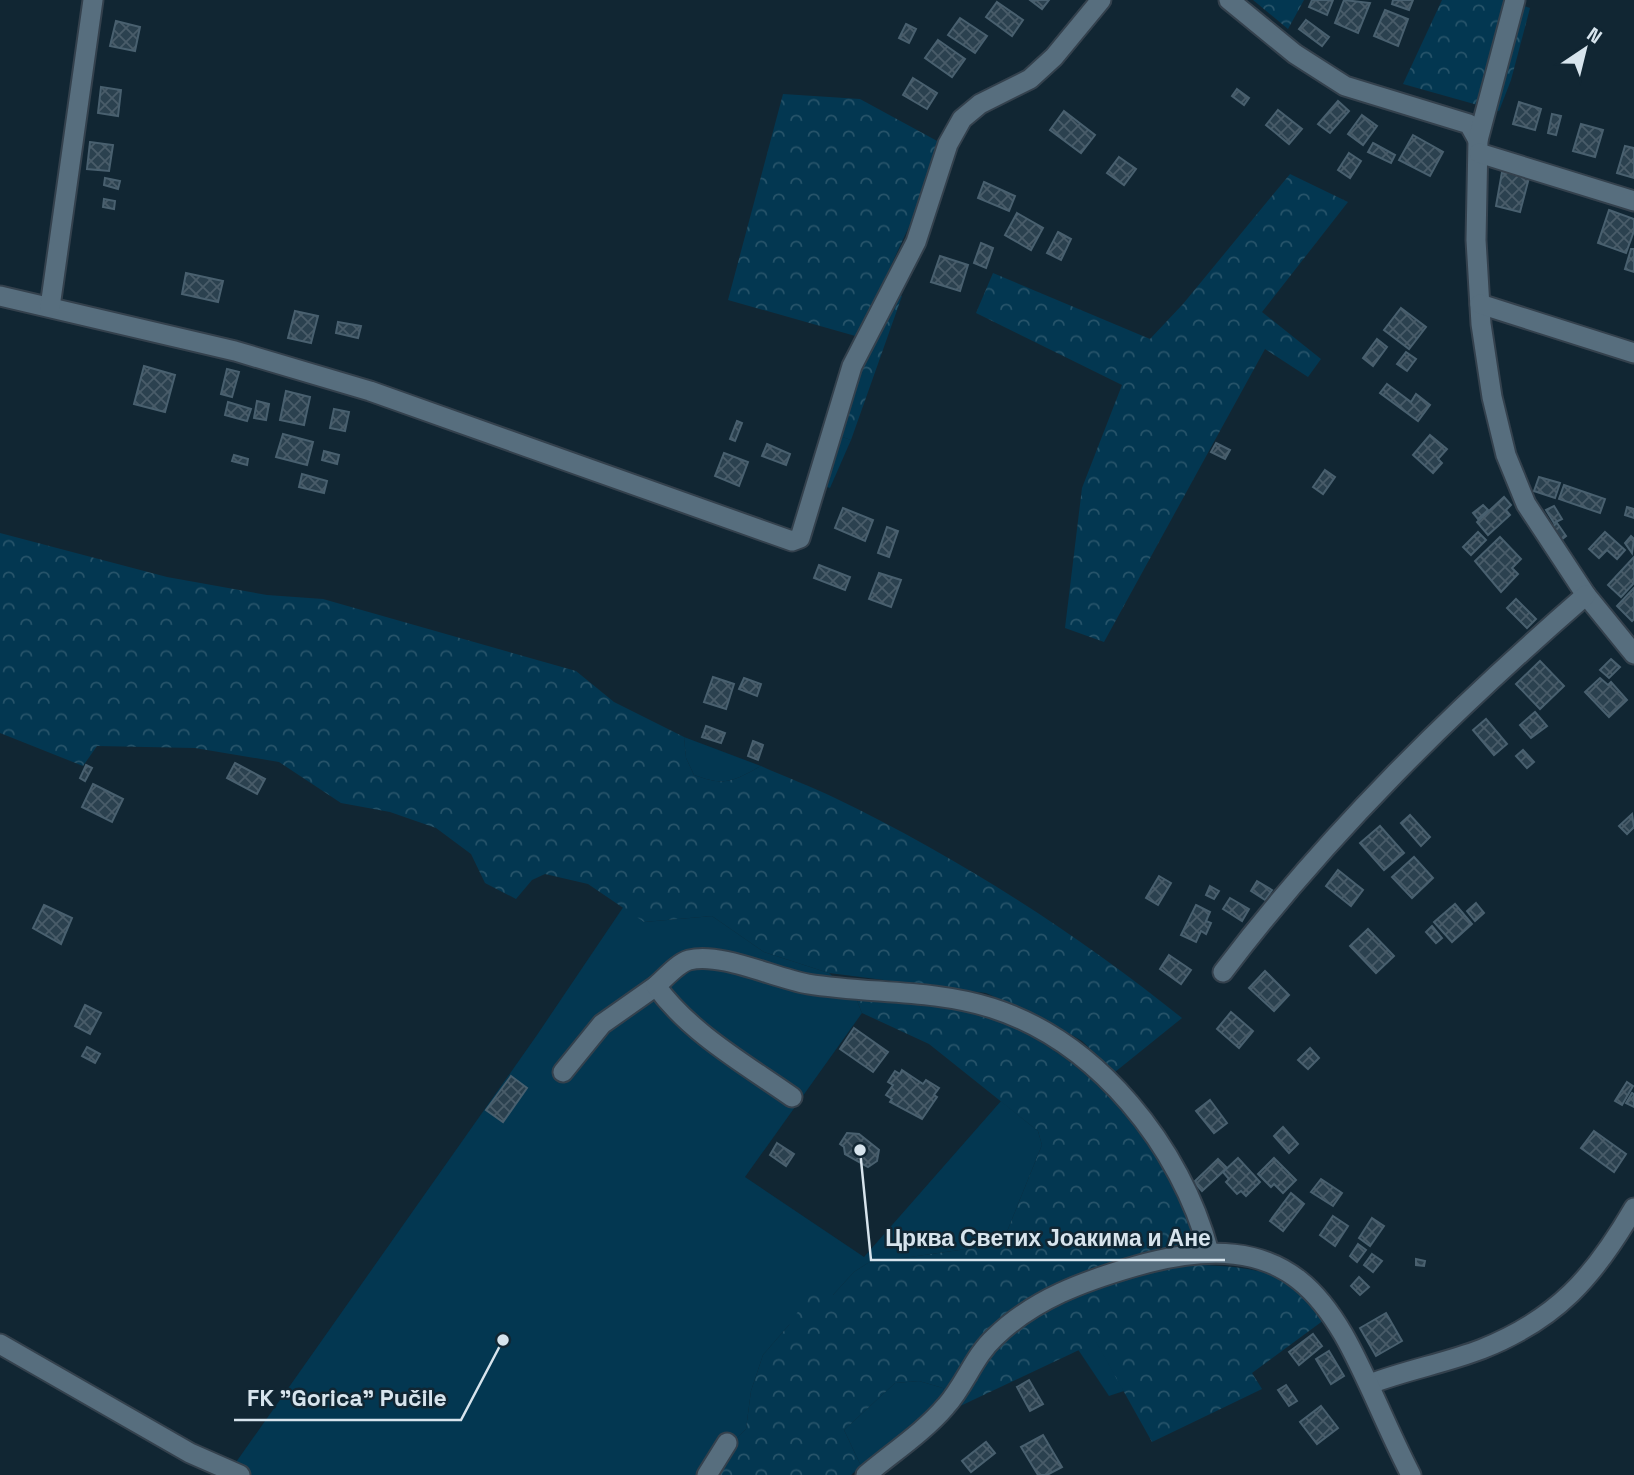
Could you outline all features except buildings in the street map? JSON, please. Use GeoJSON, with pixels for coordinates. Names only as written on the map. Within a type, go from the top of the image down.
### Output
{"type":"FeatureCollection","features":[{"type":"Feature","properties":{"kind":"street"},"geometry":{"type":"LineString","coordinates":[[50,307],[93,0]]}},
{"type":"Feature","properties":{"kind":"street"},"geometry":{"type":"LineString","coordinates":[[0,296],[235,351],[370,391],[792,541],[800,538],[852,366],[916,242],[948,144],[962,119],[980,104],[1030,79],[1054,57],[1101,0]]}},
{"type":"Feature","properties":{"kind":"street"},"geometry":{"type":"LineString","coordinates":[[1229,0],[1295,54],[1345,86],[1469,124],[1479,146],[1634,201]]}},
{"type":"Feature","properties":{"kind":"street"},"geometry":{"type":"LineString","coordinates":[[1515,0],[1479,146],[1476,240],[1480,304],[1492,397],[1506,455],[1525,504],[1586,595],[1634,654]]}},
{"type":"Feature","properties":{"kind":"street"},"geometry":{"type":"LineString","coordinates":[[1480,304],[1634,353]]}},
{"type":"Feature","properties":{"kind":"street"},"geometry":{"type":"LineString","coordinates":[[1223,971],[1277,900],[1344,828],[1504,666],[1586,595]]}},
{"type":"Feature","properties":{"kind":"street"},"geometry":{"type":"LineString","coordinates":[[563,1072],[602,1024],[686,961],[705,958],[811,985],[937,996],[991,1008],[1025,1021],[1065,1044],[1130,1103],[1163,1149],[1198,1212],[1209,1252]]}},
{"type":"Feature","properties":{"kind":"street"},"geometry":{"type":"LineString","coordinates":[[656,986],[672,1009],[792,1097]]}},
{"type":"Feature","properties":{"kind":"street"},"geometry":{"type":"LineString","coordinates":[[1370,1384],[1480,1350],[1537,1323],[1572,1295],[1599,1264],[1634,1208]]}},
{"type":"Feature","properties":{"kind":"street"},"geometry":{"type":"LineString","coordinates":[[866,1475],[947,1405],[994,1337],[1039,1301],[1102,1276],[1154,1261],[1209,1252],[1247,1256],[1286,1269],[1313,1290],[1334,1318],[1370,1384],[1411,1475]]}},
{"type":"Feature","properties":{"kind":"street"},"geometry":{"type":"LineString","coordinates":[[0,1344],[190,1453],[240,1475]]}},
{"type":"Feature","properties":{"kind":"street"},"geometry":{"type":"LineString","coordinates":[[707,1475],[727,1443]]}},
{"type":"Feature","properties":{"kind":"green space"},"geometry":{"type":"Polygon","coordinates":[[[1253,0],[1304,0],[1288,29],[1253,0]]]}},
{"type":"Feature","properties":{"kind":"green space"},"geometry":{"type":"Polygon","coordinates":[[[1442,0],[1506,0],[1530,8],[1511,80],[1499,111],[1403,84],[1442,0]]]}},
{"type":"Feature","properties":{"kind":"green space"},"geometry":{"type":"Polygon","coordinates":[[[783,94],[860,99],[939,142],[919,205],[881,287],[902,296],[851,440],[840,436],[859,374],[873,341],[728,300],[783,94]]]}},
{"type":"Feature","properties":{"kind":"green space"},"geometry":{"type":"Polygon","coordinates":[[[1290,174],[1348,202],[1262,312],[1321,359],[1308,377],[1265,349],[1104,642],[1065,628],[1082,488],[1122,385],[976,313],[993,273],[1150,339],[1183,304],[1290,174]]]}},
{"type":"Feature","properties":{"kind":"green space"},"geometry":{"type":"Polygon","coordinates":[[[840,436],[851,440],[830,488],[824,486],[840,436]]]}},
{"type":"Feature","properties":{"kind":"green space"},"geometry":{"type":"Polygon","coordinates":[[[0,533],[167,577],[267,595],[323,599],[576,671],[614,702],[684,737],[686,758],[694,775],[714,781],[729,781],[761,766],[817,789],[881,821],[1015,898],[1100,956],[1182,1018],[1115,1072],[1082,1041],[1044,1019],[986,993],[829,973],[764,952],[712,916],[644,922],[588,884],[545,874],[532,880],[516,899],[485,883],[471,854],[436,828],[390,812],[341,803],[279,762],[195,748],[97,746],[83,766],[0,733],[0,533]]]}},
{"type":"Feature","properties":{"kind":"green space"},"geometry":{"type":"Polygon","coordinates":[[[684,737],[761,766],[729,781],[714,781],[694,775],[686,758],[684,737]]]}},
{"type":"Feature","properties":{"kind":"green space"},"geometry":{"type":"Polygon","coordinates":[[[624,906],[644,922],[712,916],[764,952],[829,973],[856,998],[862,1013],[745,1177],[864,1257],[1001,1101],[1038,1131],[1042,1145],[1002,1244],[868,1263],[854,1272],[833,1295],[789,1325],[763,1355],[751,1391],[746,1429],[701,1475],[227,1475],[537,1035],[624,906]],[[510,1076],[486,1110],[502,1122],[527,1088],[510,1076]]]}},
{"type":"Feature","properties":{"kind":"green space"},"geometry":{"type":"Polygon","coordinates":[[[856,998],[920,1002],[983,1015],[1021,1031],[1058,1054],[1093,1081],[1125,1112],[1152,1147],[1175,1185],[1192,1224],[1202,1265],[1241,1268],[1271,1275],[1297,1291],[1324,1320],[1252,1373],[1262,1389],[1152,1442],[1096,1342],[956,1408],[943,1388],[919,1381],[895,1383],[844,1430],[861,1466],[851,1475],[701,1475],[746,1429],[751,1391],[763,1355],[789,1325],[813,1289],[833,1295],[854,1272],[868,1263],[1002,1244],[1042,1145],[1038,1131],[929,1044],[862,1013],[856,998]]]}},
{"type":"Feature","properties":{"kind":"green space"},"geometry":{"type":"Polygon","coordinates":[[[1096,1341],[1124,1391],[1109,1396],[1077,1348],[1096,1341]]]}},
{"type":"Feature","properties":{"kind":"green space"},"geometry":{"type":"Polygon","coordinates":[[[919,1381],[943,1388],[947,1395],[861,1466],[844,1430],[895,1383],[919,1381]]]}},
{"type":"Feature","properties":{"kind":"place","name":"Црква Светих Јоакима и Ане"},"geometry":{"type":"Point","coordinates":[860,1150]}},
{"type":"Feature","properties":{"kind":"place","name":"FK \"Gorica\" Pučile"},"geometry":{"type":"Point","coordinates":[503,1340]}}]}
